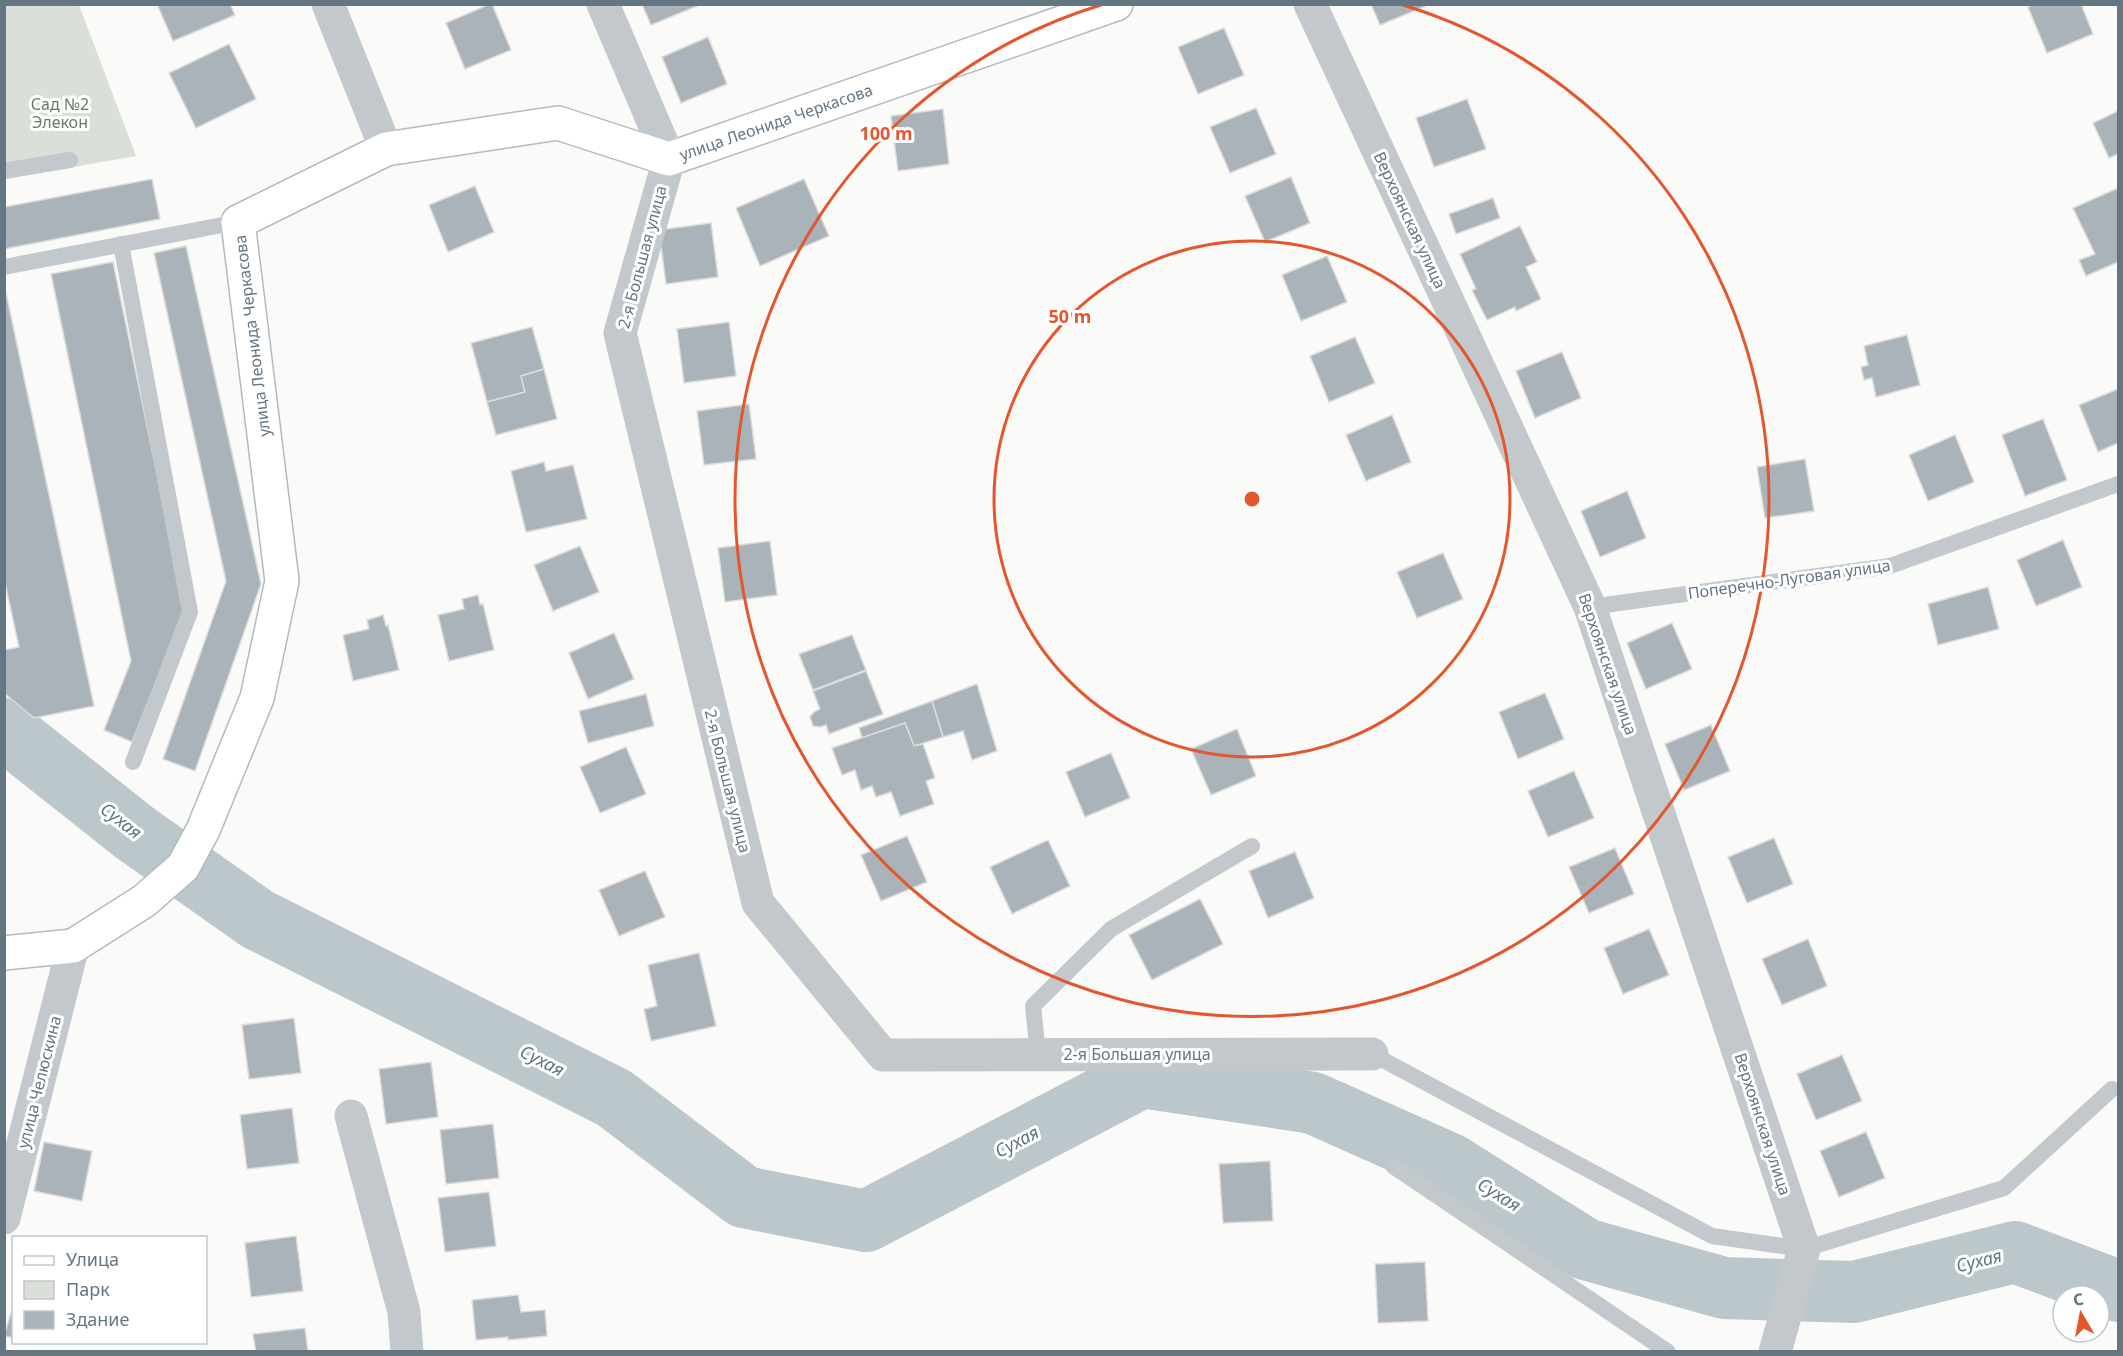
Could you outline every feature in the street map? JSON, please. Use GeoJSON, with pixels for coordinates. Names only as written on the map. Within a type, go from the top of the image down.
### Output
{"type":"FeatureCollection","features":[{"type":"Feature","properties":{"kind":"street"},"geometry":{"type":"LineString","coordinates":[[328,4],[386,149]]}},
{"type":"Feature","properties":{"kind":"street"},"geometry":{"type":"LineString","coordinates":[[603,4],[669,159]]}},
{"type":"Feature","properties":{"kind":"street","name":"улица Леонида Черкасова"},"geometry":{"type":"LineString","coordinates":[[4,953],[73,946],[144,901],[183,867],[203,830],[257,698],[282,581],[238,222],[386,149],[558,123],[669,159],[1116,4]]}},
{"type":"Feature","properties":{"kind":"street","name":"Верхоянская улица"},"geometry":{"type":"LineString","coordinates":[[1310,4],[1590,607],[1804,1249]]}},
{"type":"Feature","properties":{"kind":"street","name":"2-я Большая улица"},"geometry":{"type":"LineString","coordinates":[[669,159],[620,333],[758,903],[883,1054],[1372,1054]]}},
{"type":"Feature","properties":{"kind":"street","name":"улица Челюскина"},"geometry":{"type":"LineString","coordinates":[[4,1218],[73,946]]}},
{"type":"Feature","properties":{"kind":"street"},"geometry":{"type":"LineString","coordinates":[[351,1116],[404,1312],[407,1352]]}},
{"type":"Feature","properties":{"kind":"street"},"geometry":{"type":"LineString","coordinates":[[1775,1352],[1804,1249]]}},
{"type":"Feature","properties":{"kind":"lane"},"geometry":{"type":"LineString","coordinates":[[4,171],[70,160]]}},
{"type":"Feature","properties":{"kind":"lane"},"geometry":{"type":"LineString","coordinates":[[4,267],[238,222]]}},
{"type":"Feature","properties":{"kind":"lane"},"geometry":{"type":"LineString","coordinates":[[121,244],[190,612],[133,762]]}},
{"type":"Feature","properties":{"kind":"lane","name":"Поперечно-Луговая улица"},"geometry":{"type":"LineString","coordinates":[[1590,607],[1890,566],[2118,484]]}},
{"type":"Feature","properties":{"kind":"lane"},"geometry":{"type":"LineString","coordinates":[[1038,1054],[1033,1006],[1111,929],[1252,846]]}},
{"type":"Feature","properties":{"kind":"lane"},"geometry":{"type":"LineString","coordinates":[[1372,1054],[1712,1236],[1804,1249],[2004,1188],[2112,1089]]}},
{"type":"Feature","properties":{"kind":"lane"},"geometry":{"type":"LineString","coordinates":[[1393,1166],[1668,1352]]}},
{"type":"Feature","properties":{"kind":"green space","name":"Сад №2 Элекон"},"geometry":{"type":"Polygon","coordinates":[[[5,5],[79,5],[136,156],[5,179],[5,5]]]}},
{"type":"Feature","properties":{"kind":"building"},"geometry":{"type":"Polygon","coordinates":[[[157,4],[230,4],[235,15],[173,41],[157,4]]]}},
{"type":"Feature","properties":{"kind":"building"},"geometry":{"type":"Polygon","coordinates":[[[492,4],[511,50],[465,69],[446,23],[492,4]]]}},
{"type":"Feature","properties":{"kind":"building"},"geometry":{"type":"Polygon","coordinates":[[[642,4],[696,4],[697,6],[651,25],[642,4]]]}},
{"type":"Feature","properties":{"kind":"building"},"geometry":{"type":"Polygon","coordinates":[[[1371,4],[1425,4],[1426,6],[1380,25],[1371,4]]]}},
{"type":"Feature","properties":{"kind":"building"},"geometry":{"type":"Polygon","coordinates":[[[2034,4],[2081,4],[2093,34],[2047,53],[2028,7],[2034,4]]]}},
{"type":"Feature","properties":{"kind":"building"},"geometry":{"type":"Polygon","coordinates":[[[1224,28],[1244,75],[1198,94],[1178,47],[1224,28]]]}},
{"type":"Feature","properties":{"kind":"building"},"geometry":{"type":"Polygon","coordinates":[[[708,37],[727,84],[681,103],[662,57],[708,37]]]}},
{"type":"Feature","properties":{"kind":"building"},"geometry":{"type":"Polygon","coordinates":[[[229,44],[256,99],[196,128],[169,73],[229,44]]]}},
{"type":"Feature","properties":{"kind":"building"},"geometry":{"type":"Polygon","coordinates":[[[1467,99],[1486,149],[1434,167],[1416,118],[1467,99]]]}},
{"type":"Feature","properties":{"kind":"building"},"geometry":{"type":"Polygon","coordinates":[[[1256,108],[1276,154],[1230,173],[1210,127],[1256,108]]]}},
{"type":"Feature","properties":{"kind":"building"},"geometry":{"type":"Polygon","coordinates":[[[943,109],[949,164],[898,171],[891,116],[943,109]]]}},
{"type":"Feature","properties":{"kind":"building"},"geometry":{"type":"Polygon","coordinates":[[[2118,111],[2118,154],[2109,158],[2093,123],[2118,111]]]}},
{"type":"Feature","properties":{"kind":"building"},"geometry":{"type":"Polygon","coordinates":[[[1291,177],[1310,223],[1265,242],[1245,196],[1291,177]]]}},
{"type":"Feature","properties":{"kind":"building"},"geometry":{"type":"Polygon","coordinates":[[[152,179],[160,219],[4,249],[4,207],[152,179]]]}},
{"type":"Feature","properties":{"kind":"building"},"geometry":{"type":"Polygon","coordinates":[[[804,179],[829,236],[760,266],[736,208],[804,179]]]}},
{"type":"Feature","properties":{"kind":"building"},"geometry":{"type":"Polygon","coordinates":[[[475,186],[494,232],[448,252],[429,205],[475,186]]]}},
{"type":"Feature","properties":{"kind":"building"},"geometry":{"type":"Polygon","coordinates":[[[2118,188],[2118,262],[2086,276],[2079,260],[2095,254],[2073,208],[2118,188]]]}},
{"type":"Feature","properties":{"kind":"building"},"geometry":{"type":"Polygon","coordinates":[[[1493,198],[1500,218],[1456,234],[1449,214],[1493,198]]]}},
{"type":"Feature","properties":{"kind":"building"},"geometry":{"type":"Polygon","coordinates":[[[711,223],[718,277],[666,284],[659,230],[711,223]]]}},
{"type":"Feature","properties":{"kind":"building"},"geometry":{"type":"Polygon","coordinates":[[[1520,226],[1537,262],[1526,267],[1541,299],[1516,311],[1515,307],[1487,320],[1472,290],[1476,289],[1460,254],[1520,226]]]}},
{"type":"Feature","properties":{"kind":"building"},"geometry":{"type":"Polygon","coordinates":[[[186,246],[261,584],[195,771],[163,759],[226,581],[154,253],[186,246]]]}},
{"type":"Feature","properties":{"kind":"building"},"geometry":{"type":"Polygon","coordinates":[[[1327,256],[1347,302],[1301,321],[1282,275],[1327,256]]]}},
{"type":"Feature","properties":{"kind":"building"},"geometry":{"type":"Polygon","coordinates":[[[113,262],[185,609],[132,742],[104,730],[131,661],[51,274],[113,262]]]}},
{"type":"Feature","properties":{"kind":"building"},"geometry":{"type":"Polygon","coordinates":[[[6,293],[94,706],[34,718],[4,693],[4,650],[19,647],[4,578],[4,294],[6,293]]]}},
{"type":"Feature","properties":{"kind":"building"},"geometry":{"type":"Polygon","coordinates":[[[729,322],[736,376],[684,383],[677,329],[729,322]]]}},
{"type":"Feature","properties":{"kind":"building"},"geometry":{"type":"Polygon","coordinates":[[[532,327],[544,369],[521,376],[525,392],[487,402],[471,343],[532,327]]]}},
{"type":"Feature","properties":{"kind":"building"},"geometry":{"type":"Polygon","coordinates":[[[1907,335],[1920,385],[1876,397],[1872,378],[1864,380],[1861,367],[1868,365],[1864,346],[1907,335]]]}},
{"type":"Feature","properties":{"kind":"building"},"geometry":{"type":"Polygon","coordinates":[[[1355,337],[1375,383],[1329,402],[1310,356],[1355,337]]]}},
{"type":"Feature","properties":{"kind":"building"},"geometry":{"type":"Polygon","coordinates":[[[1562,352],[1581,398],[1535,418],[1516,371],[1562,352]]]}},
{"type":"Feature","properties":{"kind":"building"},"geometry":{"type":"Polygon","coordinates":[[[544,369],[557,419],[496,435],[487,402],[525,392],[521,376],[544,369]]]}},
{"type":"Feature","properties":{"kind":"building"},"geometry":{"type":"Polygon","coordinates":[[[2118,389],[2118,443],[2098,452],[2079,405],[2118,389]]]}},
{"type":"Feature","properties":{"kind":"building"},"geometry":{"type":"Polygon","coordinates":[[[749,404],[756,459],[704,465],[697,411],[749,404]]]}},
{"type":"Feature","properties":{"kind":"building"},"geometry":{"type":"Polygon","coordinates":[[[1392,415],[1411,462],[1366,481],[1346,435],[1392,415]]]}},
{"type":"Feature","properties":{"kind":"building"},"geometry":{"type":"Polygon","coordinates":[[[2043,419],[2067,480],[2025,496],[2002,435],[2043,419]]]}},
{"type":"Feature","properties":{"kind":"building"},"geometry":{"type":"Polygon","coordinates":[[[1955,435],[1974,482],[1928,501],[1909,455],[1955,435]]]}},
{"type":"Feature","properties":{"kind":"building"},"geometry":{"type":"Polygon","coordinates":[[[1805,459],[1814,511],[1765,518],[1757,467],[1805,459]]]}},
{"type":"Feature","properties":{"kind":"building"},"geometry":{"type":"Polygon","coordinates":[[[544,462],[546,471],[573,465],[587,519],[526,532],[511,471],[544,462]]]}},
{"type":"Feature","properties":{"kind":"building"},"geometry":{"type":"Polygon","coordinates":[[[1627,491],[1646,538],[1600,557],[1581,511],[1627,491]]]}},
{"type":"Feature","properties":{"kind":"building"},"geometry":{"type":"Polygon","coordinates":[[[2063,540],[2082,587],[2036,606],[2017,560],[2063,540]]]}},
{"type":"Feature","properties":{"kind":"building"},"geometry":{"type":"Polygon","coordinates":[[[770,541],[777,595],[725,602],[718,548],[770,541]]]}},
{"type":"Feature","properties":{"kind":"building"},"geometry":{"type":"Polygon","coordinates":[[[580,546],[599,592],[553,611],[534,565],[580,546]]]}},
{"type":"Feature","properties":{"kind":"building"},"geometry":{"type":"Polygon","coordinates":[[[1443,553],[1463,599],[1417,618],[1397,572],[1443,553]]]}},
{"type":"Feature","properties":{"kind":"building"},"geometry":{"type":"Polygon","coordinates":[[[1988,587],[1999,629],[1938,645],[1928,604],[1988,587]]]}},
{"type":"Feature","properties":{"kind":"building"},"geometry":{"type":"Polygon","coordinates":[[[478,595],[480,605],[483,604],[494,650],[449,661],[438,615],[464,609],[462,599],[478,595]]]}},
{"type":"Feature","properties":{"kind":"building"},"geometry":{"type":"Polygon","coordinates":[[[383,615],[386,626],[388,625],[399,670],[353,681],[343,635],[369,629],[367,620],[383,615]]]}},
{"type":"Feature","properties":{"kind":"building"},"geometry":{"type":"Polygon","coordinates":[[[1672,623],[1692,669],[1646,689],[1627,643],[1672,623]]]}},
{"type":"Feature","properties":{"kind":"building"},"geometry":{"type":"Polygon","coordinates":[[[614,633],[634,679],[588,699],[569,653],[614,633]]]}},
{"type":"Feature","properties":{"kind":"building"},"geometry":{"type":"Polygon","coordinates":[[[852,635],[866,670],[813,690],[799,654],[852,635]]]}},
{"type":"Feature","properties":{"kind":"building"},"geometry":{"type":"Polygon","coordinates":[[[866,671],[883,714],[829,734],[826,725],[813,726],[810,717],[820,709],[813,691],[866,671]]]}},
{"type":"Feature","properties":{"kind":"building"},"geometry":{"type":"Polygon","coordinates":[[[977,684],[997,751],[972,760],[963,731],[943,737],[932,701],[977,684]]]}},
{"type":"Feature","properties":{"kind":"building"},"geometry":{"type":"Polygon","coordinates":[[[1545,693],[1564,739],[1518,759],[1499,712],[1545,693]]]}},
{"type":"Feature","properties":{"kind":"building"},"geometry":{"type":"Polygon","coordinates":[[[646,694],[654,726],[588,743],[579,711],[646,694]]]}},
{"type":"Feature","properties":{"kind":"building"},"geometry":{"type":"Polygon","coordinates":[[[932,701],[943,737],[914,746],[905,723],[862,738],[859,728],[932,701]]]}},
{"type":"Feature","properties":{"kind":"building"},"geometry":{"type":"Polygon","coordinates":[[[905,723],[914,746],[923,744],[935,778],[926,781],[934,804],[900,816],[891,792],[876,797],[872,786],[861,790],[855,770],[842,775],[832,748],[905,723]]]}},
{"type":"Feature","properties":{"kind":"building"},"geometry":{"type":"Polygon","coordinates":[[[1711,725],[1730,771],[1684,790],[1665,744],[1711,725]]]}},
{"type":"Feature","properties":{"kind":"building"},"geometry":{"type":"Polygon","coordinates":[[[1237,729],[1256,776],[1211,795],[1191,749],[1237,729]]]}},
{"type":"Feature","properties":{"kind":"building"},"geometry":{"type":"Polygon","coordinates":[[[626,747],[646,794],[600,813],[580,767],[626,747]]]}},
{"type":"Feature","properties":{"kind":"building"},"geometry":{"type":"Polygon","coordinates":[[[1111,753],[1130,798],[1085,817],[1066,772],[1111,753]]]}},
{"type":"Feature","properties":{"kind":"building"},"geometry":{"type":"Polygon","coordinates":[[[1574,771],[1594,818],[1548,837],[1528,791],[1574,771]]]}},
{"type":"Feature","properties":{"kind":"building"},"geometry":{"type":"Polygon","coordinates":[[[907,836],[927,882],[881,901],[861,855],[907,836]]]}},
{"type":"Feature","properties":{"kind":"building"},"geometry":{"type":"Polygon","coordinates":[[[1774,838],[1793,884],[1747,903],[1728,857],[1774,838]]]}},
{"type":"Feature","properties":{"kind":"building"},"geometry":{"type":"Polygon","coordinates":[[[1048,840],[1070,886],[1012,914],[990,867],[1048,840]]]}},
{"type":"Feature","properties":{"kind":"building"},"geometry":{"type":"Polygon","coordinates":[[[1615,848],[1634,894],[1589,913],[1569,867],[1615,848]]]}},
{"type":"Feature","properties":{"kind":"building"},"geometry":{"type":"Polygon","coordinates":[[[1295,852],[1314,898],[1268,918],[1249,871],[1295,852]]]}},
{"type":"Feature","properties":{"kind":"building"},"geometry":{"type":"Polygon","coordinates":[[[645,871],[665,917],[619,936],[599,890],[645,871]]]}},
{"type":"Feature","properties":{"kind":"building"},"geometry":{"type":"Polygon","coordinates":[[[1200,899],[1223,944],[1152,980],[1129,935],[1200,899]]]}},
{"type":"Feature","properties":{"kind":"building"},"geometry":{"type":"Polygon","coordinates":[[[1649,929],[1669,975],[1623,994],[1604,948],[1649,929]]]}},
{"type":"Feature","properties":{"kind":"building"},"geometry":{"type":"Polygon","coordinates":[[[1808,939],[1827,986],[1782,1005],[1762,959],[1808,939]]]}},
{"type":"Feature","properties":{"kind":"building"},"geometry":{"type":"Polygon","coordinates":[[[699,953],[716,1026],[651,1041],[644,1009],[657,1006],[648,965],[699,953]]]}},
{"type":"Feature","properties":{"kind":"building"},"geometry":{"type":"Polygon","coordinates":[[[294,1018],[301,1073],[249,1079],[242,1025],[294,1018]]]}},
{"type":"Feature","properties":{"kind":"building"},"geometry":{"type":"Polygon","coordinates":[[[1842,1055],[1862,1101],[1816,1120],[1797,1074],[1842,1055]]]}},
{"type":"Feature","properties":{"kind":"building"},"geometry":{"type":"Polygon","coordinates":[[[431,1062],[438,1117],[386,1124],[379,1069],[431,1062]]]}},
{"type":"Feature","properties":{"kind":"building"},"geometry":{"type":"Polygon","coordinates":[[[292,1108],[299,1163],[247,1169],[240,1115],[292,1108]]]}},
{"type":"Feature","properties":{"kind":"building"},"geometry":{"type":"Polygon","coordinates":[[[493,1124],[499,1178],[446,1184],[440,1130],[493,1124]]]}},
{"type":"Feature","properties":{"kind":"building"},"geometry":{"type":"Polygon","coordinates":[[[1866,1132],[1885,1178],[1839,1197],[1820,1151],[1866,1132]]]}},
{"type":"Feature","properties":{"kind":"building"},"geometry":{"type":"Polygon","coordinates":[[[44,1142],[92,1151],[82,1201],[34,1191],[44,1142]]]}},
{"type":"Feature","properties":{"kind":"building"},"geometry":{"type":"Polygon","coordinates":[[[1270,1161],[1273,1221],[1223,1223],[1219,1164],[1270,1161]]]}},
{"type":"Feature","properties":{"kind":"building"},"geometry":{"type":"Polygon","coordinates":[[[489,1192],[496,1246],[445,1252],[438,1198],[489,1192]]]}},
{"type":"Feature","properties":{"kind":"building"},"geometry":{"type":"Polygon","coordinates":[[[296,1236],[303,1291],[251,1297],[245,1243],[296,1236]]]}},
{"type":"Feature","properties":{"kind":"building"},"geometry":{"type":"Polygon","coordinates":[[[1425,1262],[1428,1321],[1378,1323],[1375,1264],[1425,1262]]]}},
{"type":"Feature","properties":{"kind":"building"},"geometry":{"type":"Polygon","coordinates":[[[518,1295],[521,1312],[545,1310],[547,1336],[476,1340],[472,1300],[518,1295]]]}},
{"type":"Feature","properties":{"kind":"building"},"geometry":{"type":"Polygon","coordinates":[[[12,1310],[12,1338],[4,1336],[12,1310]]]}},
{"type":"Feature","properties":{"kind":"building"},"geometry":{"type":"Polygon","coordinates":[[[305,1328],[308,1352],[256,1352],[253,1334],[305,1328]]]}},
{"type":"Feature","properties":{"kind":"waterway","name":"Сухая"},"geometry":{"type":"LineString","coordinates":[[4,729],[135,833],[257,919],[614,1098],[744,1197],[866,1221],[1142,1077],[1313,1103],[1450,1164],[1585,1249],[1724,1288],[1854,1292],[2015,1252],[2118,1291]]}}]}
